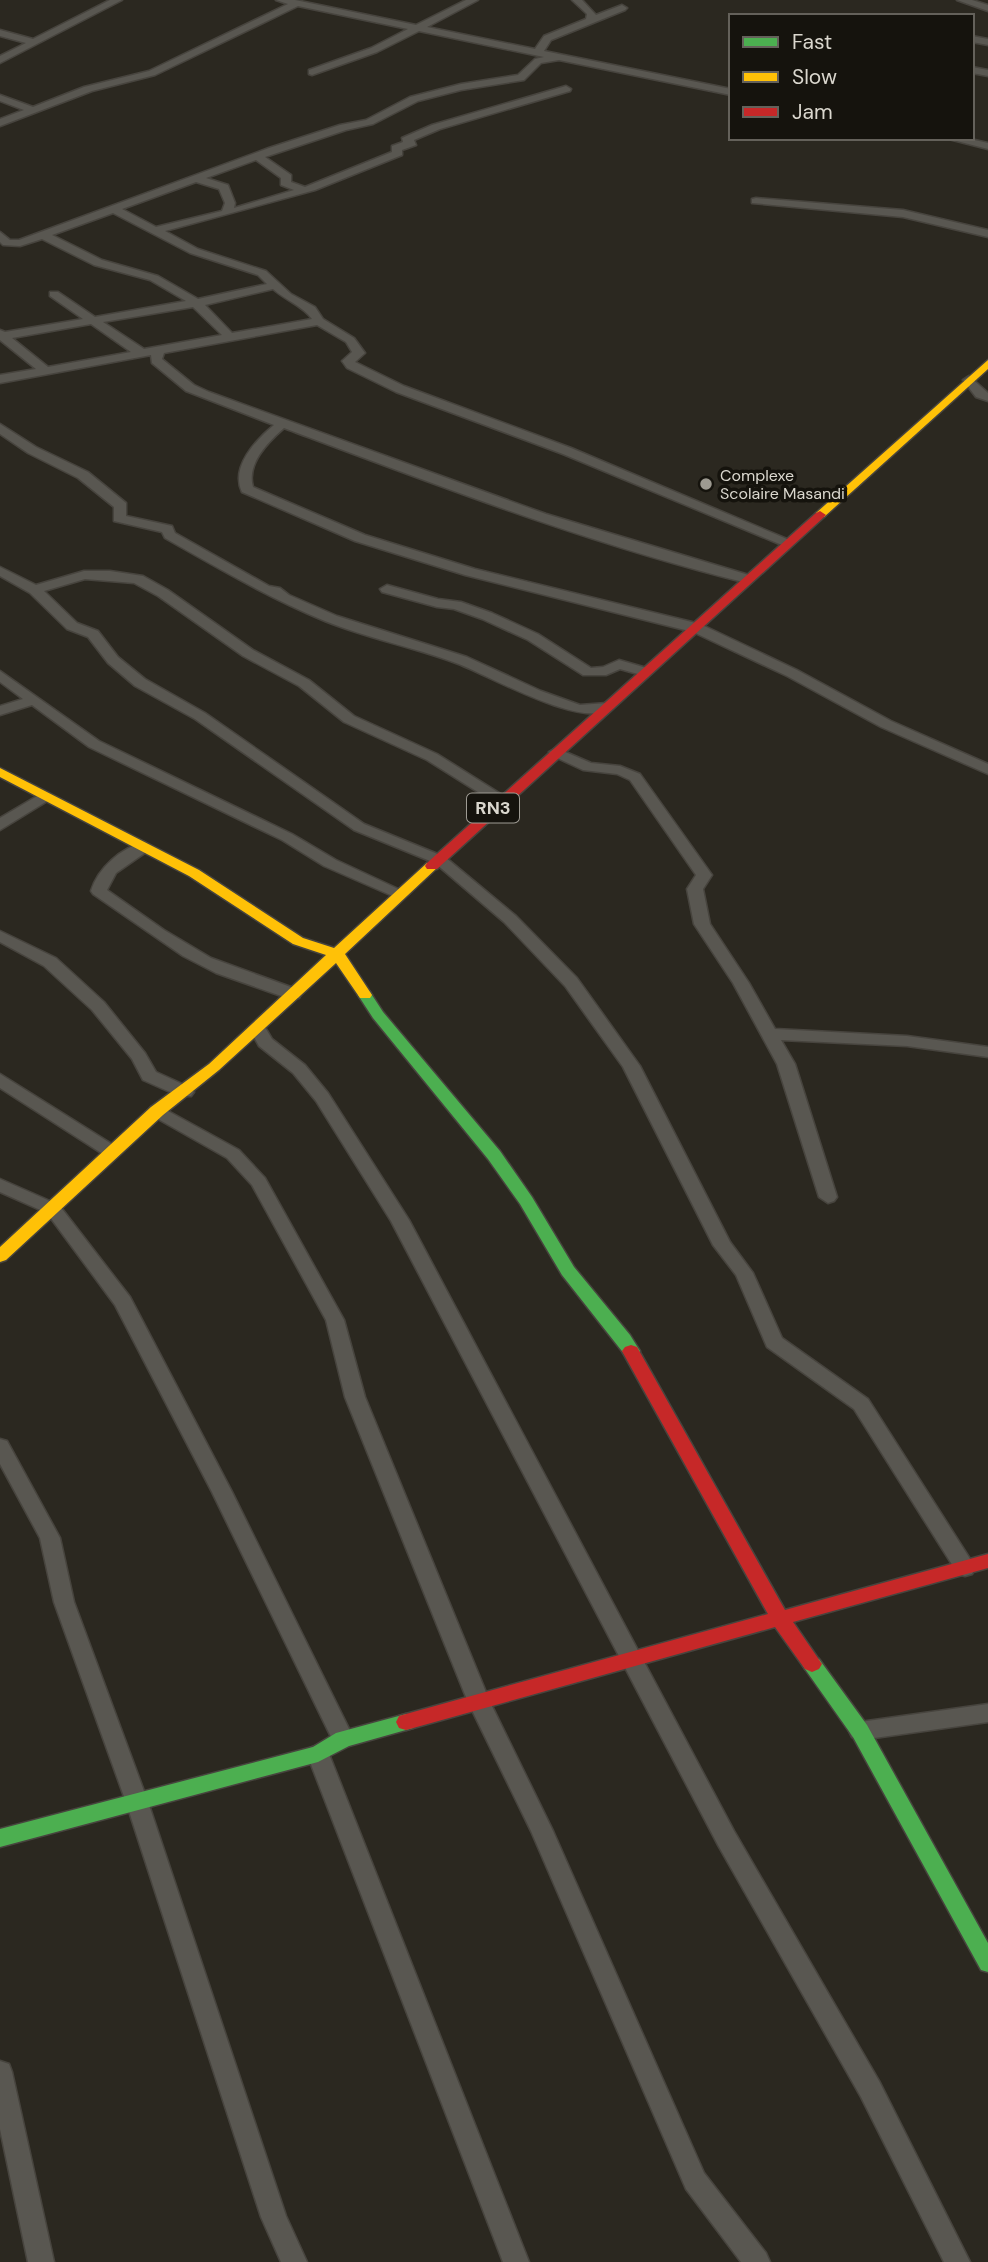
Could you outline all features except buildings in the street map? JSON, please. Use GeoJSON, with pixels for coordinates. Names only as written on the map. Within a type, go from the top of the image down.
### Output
{"type":"FeatureCollection","features":[{"type":"Feature","properties":{"kind":"main road","name":"RN3"},"geometry":{"type":"LineString","coordinates":[[261,1035],[293,995],[502,800],[988,363]]}},
{"type":"Feature","properties":{"kind":"main road"},"geometry":{"type":"LineString","coordinates":[[0,772],[197,875],[306,946],[337,954],[377,1015],[494,1155],[526,1201],[568,1271],[624,1339],[780,1619],[860,1731],[988,1963]]}},
{"type":"Feature","properties":{"kind":"main road"},"geometry":{"type":"LineString","coordinates":[[0,1256],[157,1111],[185,1092],[243,1041]]}},
{"type":"Feature","properties":{"kind":"main road"},"geometry":{"type":"LineString","coordinates":[[0,1838],[318,1754],[343,1739],[988,1560]]}},
{"type":"Feature","properties":{"kind":"street"},"geometry":{"type":"LineString","coordinates":[[0,60],[117,0]]}},
{"type":"Feature","properties":{"kind":"street"},"geometry":{"type":"LineString","coordinates":[[281,0],[729,92]]}},
{"type":"Feature","properties":{"kind":"street"},"geometry":{"type":"LineString","coordinates":[[317,7],[330,0]]}},
{"type":"Feature","properties":{"kind":"street"},"geometry":{"type":"LineString","coordinates":[[312,72],[374,50],[473,0]]}},
{"type":"Feature","properties":{"kind":"street"},"geometry":{"type":"LineString","coordinates":[[578,0],[579,5],[592,13],[590,20]]}},
{"type":"Feature","properties":{"kind":"street"},"geometry":{"type":"LineString","coordinates":[[962,0],[988,8]]}},
{"type":"Feature","properties":{"kind":"street"},"geometry":{"type":"LineString","coordinates":[[0,123],[88,89],[152,73],[296,4]]}},
{"type":"Feature","properties":{"kind":"street"},"geometry":{"type":"LineString","coordinates":[[540,51],[547,38],[622,8]]}},
{"type":"Feature","properties":{"kind":"street"},"geometry":{"type":"LineString","coordinates":[[0,33],[33,42]]}},
{"type":"Feature","properties":{"kind":"street"},"geometry":{"type":"LineString","coordinates":[[0,252],[257,156],[344,127],[369,122],[414,99],[461,87],[521,78],[538,61],[563,56]]}},
{"type":"Feature","properties":{"kind":"street"},"geometry":{"type":"LineString","coordinates":[[157,230],[367,169],[398,153],[396,148],[412,143],[405,139],[436,127],[566,89]]}},
{"type":"Feature","properties":{"kind":"street"},"geometry":{"type":"LineString","coordinates":[[0,98],[36,111]]}},
{"type":"Feature","properties":{"kind":"street"},"geometry":{"type":"LineString","coordinates":[[960,140],[988,146]]}},
{"type":"Feature","properties":{"kind":"street"},"geometry":{"type":"LineString","coordinates":[[257,156],[287,177],[285,183],[290,187],[301,190]]}},
{"type":"Feature","properties":{"kind":"street"},"geometry":{"type":"LineString","coordinates":[[195,178],[224,187],[230,203],[227,211]]}},
{"type":"Feature","properties":{"kind":"street"},"geometry":{"type":"LineString","coordinates":[[757,201],[911,215],[952,222],[988,234]]}},
{"type":"Feature","properties":{"kind":"street"},"geometry":{"type":"LineString","coordinates":[[114,209],[194,251],[262,273],[287,296],[311,309],[319,321],[350,340],[359,349],[359,353],[348,361],[351,365],[400,389],[567,451],[787,542]]}},
{"type":"Feature","properties":{"kind":"street"},"geometry":{"type":"LineString","coordinates":[[0,235],[7,243],[20,243]]}},
{"type":"Feature","properties":{"kind":"street"},"geometry":{"type":"LineString","coordinates":[[43,235],[81,252],[92,260],[129,273],[154,278],[193,302],[221,326],[230,338]]}},
{"type":"Feature","properties":{"kind":"street"},"geometry":{"type":"LineString","coordinates":[[1,335],[96,320],[277,285]]}},
{"type":"Feature","properties":{"kind":"street"},"geometry":{"type":"LineString","coordinates":[[54,294],[143,354]]}},
{"type":"Feature","properties":{"kind":"street"},"geometry":{"type":"LineString","coordinates":[[0,379],[319,321]]}},
{"type":"Feature","properties":{"kind":"street"},"geometry":{"type":"LineString","coordinates":[[1,335],[45,370]]}},
{"type":"Feature","properties":{"kind":"street"},"geometry":{"type":"LineString","coordinates":[[158,352],[156,360],[190,388],[282,424],[455,489],[683,563],[747,579]]}},
{"type":"Feature","properties":{"kind":"street"},"geometry":{"type":"LineString","coordinates":[[969,380],[980,394],[988,397]]}},
{"type":"Feature","properties":{"kind":"street"},"geometry":{"type":"LineString","coordinates":[[282,424],[264,438],[256,451],[246,474],[244,484],[247,489],[360,537],[470,572],[695,627],[792,673],[886,724],[988,770]]}},
{"type":"Feature","properties":{"kind":"street"},"geometry":{"type":"LineString","coordinates":[[0,428],[32,450],[83,475],[121,506],[119,518],[135,526],[153,525],[167,529],[170,535],[211,556],[243,579],[275,591],[284,598],[332,619],[462,660],[536,694],[579,709],[607,707]]}},
{"type":"Feature","properties":{"kind":"street"},"geometry":{"type":"LineString","coordinates":[[0,571],[35,590],[72,626],[93,634],[102,649],[127,671],[176,705],[210,722],[359,827],[440,860],[510,919],[571,982],[631,1066],[722,1245],[744,1273],[774,1342],[861,1404],[965,1567]]}},
{"type":"Feature","properties":{"kind":"street"},"geometry":{"type":"LineString","coordinates":[[35,590],[84,575],[138,579],[163,593],[248,653],[304,683],[349,719],[432,757],[502,800]]}},
{"type":"Feature","properties":{"kind":"street"},"geometry":{"type":"LineString","coordinates":[[387,589],[437,603],[456,605],[487,616],[533,637],[588,672],[606,671],[619,664],[645,672]]}},
{"type":"Feature","properties":{"kind":"street"},"geometry":{"type":"LineString","coordinates":[[0,675],[94,744],[287,837],[330,863],[401,894]]}},
{"type":"Feature","properties":{"kind":"street"},"geometry":{"type":"LineString","coordinates":[[0,711],[33,700]]}},
{"type":"Feature","properties":{"kind":"street"},"geometry":{"type":"LineString","coordinates":[[579,709],[591,722]]}},
{"type":"Feature","properties":{"kind":"street"},"geometry":{"type":"LineString","coordinates":[[556,752],[588,767],[620,770],[635,777],[704,875],[695,889],[702,924],[741,983],[786,1064],[828,1197]]}},
{"type":"Feature","properties":{"kind":"street"},"geometry":{"type":"LineString","coordinates":[[0,825],[44,797]]}},
{"type":"Feature","properties":{"kind":"street"},"geometry":{"type":"LineString","coordinates":[[144,847],[101,878],[99,891],[173,945],[221,969],[276,986],[293,995]]}},
{"type":"Feature","properties":{"kind":"street"},"geometry":{"type":"LineString","coordinates":[[0,936],[50,962],[98,1006],[139,1057],[149,1076],[185,1092]]}},
{"type":"Feature","properties":{"kind":"street"},"geometry":{"type":"LineString","coordinates":[[323,967],[349,971]]}},
{"type":"Feature","properties":{"kind":"street"},"geometry":{"type":"LineString","coordinates":[[769,1034],[842,1035],[954,1045],[988,1052]]}},
{"type":"Feature","properties":{"kind":"street"},"geometry":{"type":"LineString","coordinates":[[243,1041],[261,1035],[299,1069],[322,1097],[400,1220],[770,1917],[870,2089],[957,2262]]}},
{"type":"Feature","properties":{"kind":"street"},"geometry":{"type":"LineString","coordinates":[[0,1080],[112,1152]]}},
{"type":"Feature","properties":{"kind":"street"},"geometry":{"type":"LineString","coordinates":[[157,1111],[233,1154],[259,1182],[335,1320],[355,1397],[479,1702],[542,1830],[695,2181],[757,2262]]}},
{"type":"Feature","properties":{"kind":"street"},"geometry":{"type":"LineString","coordinates":[[0,1185],[53,1209],[123,1302],[222,1492],[343,1739]]}},
{"type":"Feature","properties":{"kind":"street"},"geometry":{"type":"LineString","coordinates":[[0,1446],[50,1538],[64,1602],[137,1802],[274,2217],[294,2262]]}},
{"type":"Feature","properties":{"kind":"street"},"geometry":{"type":"LineString","coordinates":[[860,1731],[988,1713]]}},
{"type":"Feature","properties":{"kind":"street"},"geometry":{"type":"LineString","coordinates":[[318,1754],[516,2262]]}},
{"type":"Feature","properties":{"kind":"street"},"geometry":{"type":"LineString","coordinates":[[0,2072],[41,2262]]}},
{"type":"Feature","properties":{"kind":"traffic: fast"},"geometry":{"type":"LineString","coordinates":[[365,995],[378,1015],[494,1155],[526,1201],[568,1271],[631,1351]]}},
{"type":"Feature","properties":{"kind":"traffic: fast"},"geometry":{"type":"LineString","coordinates":[[812,1664],[860,1731],[988,1963]]}},
{"type":"Feature","properties":{"kind":"traffic: fast"},"geometry":{"type":"LineString","coordinates":[[0,1838],[318,1754],[343,1739],[406,1722]]}},
{"type":"Feature","properties":{"kind":"traffic: slow"},"geometry":{"type":"LineString","coordinates":[[820,515],[988,363]]}},
{"type":"Feature","properties":{"kind":"traffic: slow"},"geometry":{"type":"LineString","coordinates":[[0,772],[194,873],[298,941],[337,954],[365,995]]}},
{"type":"Feature","properties":{"kind":"traffic: slow"},"geometry":{"type":"LineString","coordinates":[[0,1256],[157,1111],[214,1067],[432,866]]}},
{"type":"Feature","properties":{"kind":"traffic: jam"},"geometry":{"type":"LineString","coordinates":[[432,866],[820,515]]}},
{"type":"Feature","properties":{"kind":"traffic: jam"},"geometry":{"type":"LineString","coordinates":[[631,1351],[780,1619],[812,1664]]}},
{"type":"Feature","properties":{"kind":"traffic: jam"},"geometry":{"type":"LineString","coordinates":[[406,1722],[988,1561]]}},
{"type":"Feature","properties":{"kind":"place","name":"Complexe Scolaire Masandi"},"geometry":{"type":"Point","coordinates":[706,484]}}]}
